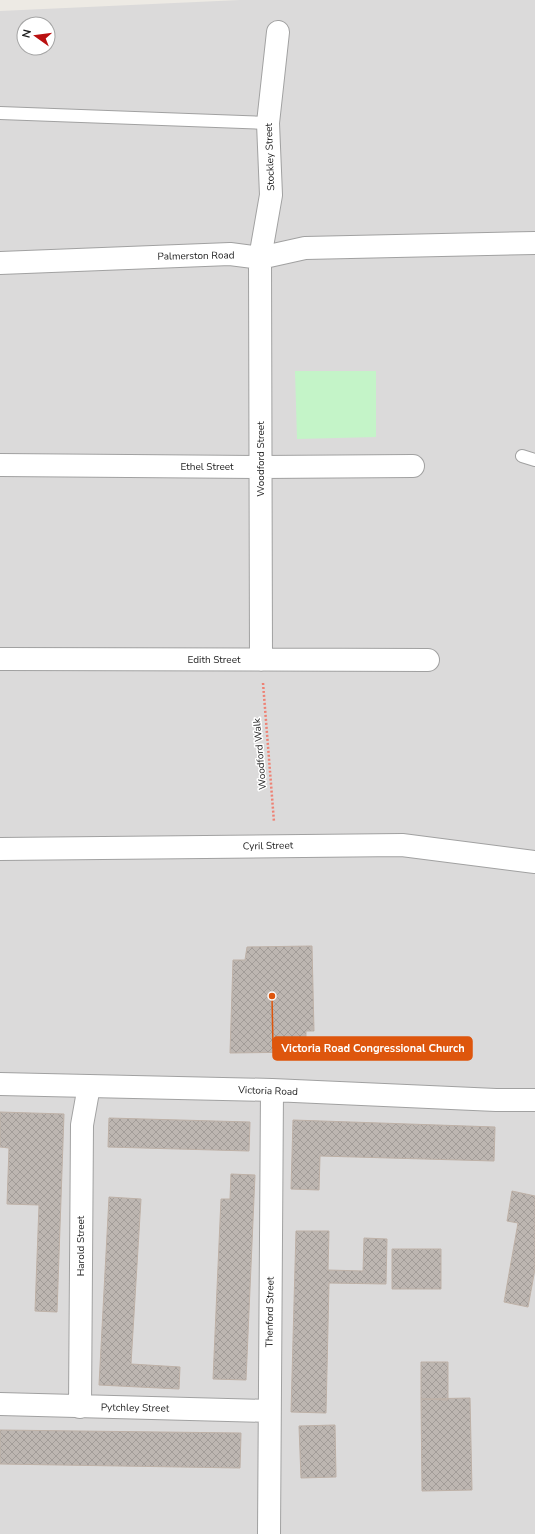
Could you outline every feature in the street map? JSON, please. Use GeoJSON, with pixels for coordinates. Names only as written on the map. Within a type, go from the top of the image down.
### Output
{"type":"FeatureCollection","features":[{"type":"Feature","properties":{"kind":"street","name":"Stockley Street"},"geometry":{"type":"LineString","coordinates":[[260,258],[271,195],[268,123],[278,32]]}},
{"type":"Feature","properties":{"kind":"street","name":"Palmerston Road"},"geometry":{"type":"LineString","coordinates":[[0,263],[230,254],[260,258],[305,248],[535,243]]}},
{"type":"Feature","properties":{"kind":"street","name":"Woodford Street"},"geometry":{"type":"LineString","coordinates":[[260,258],[261,660]]}},
{"type":"Feature","properties":{"kind":"street","name":"Ethel Street"},"geometry":{"type":"LineString","coordinates":[[0,465],[261,467],[413,466]]}},
{"type":"Feature","properties":{"kind":"street","name":"Edith Street"},"geometry":{"type":"LineString","coordinates":[[0,659],[428,660]]}},
{"type":"Feature","properties":{"kind":"street","name":"Cyril Street"},"geometry":{"type":"LineString","coordinates":[[0,849],[402,845],[535,862]]}},
{"type":"Feature","properties":{"kind":"street","name":"Victoria Road"},"geometry":{"type":"LineString","coordinates":[[0,1084],[272,1090],[496,1100],[535,1100]]}},
{"type":"Feature","properties":{"kind":"street","name":"Harold Street"},"geometry":{"type":"LineString","coordinates":[[80,1407],[82,1125],[89,1086]]}},
{"type":"Feature","properties":{"kind":"street","name":"Thenford Street"},"geometry":{"type":"LineString","coordinates":[[269,1534],[272,1090]]}},
{"type":"Feature","properties":{"kind":"street","name":"Pytchley Street"},"geometry":{"type":"LineString","coordinates":[[0,1404],[269,1411]]}},
{"type":"Feature","properties":{"kind":"lane"},"geometry":{"type":"LineString","coordinates":[[0,113],[268,123]]}},
{"type":"Feature","properties":{"kind":"lane"},"geometry":{"type":"LineString","coordinates":[[522,456],[535,460]]}},
{"type":"Feature","properties":{"kind":"path","name":"Woodford Walk"},"geometry":{"type":"LineString","coordinates":[[261,660],[276,846]]}},
{"type":"Feature","properties":{"kind":"shaded area"},"geometry":{"type":"Polygon","coordinates":[[[240,0],[535,0],[535,1534],[0,1534],[0,11],[240,0]]]}},
{"type":"Feature","properties":{"kind":"green space"},"geometry":{"type":"Polygon","coordinates":[[[295,371],[376,371],[376,437],[297,439],[295,371]]]}},
{"type":"Feature","properties":{"kind":"building"},"geometry":{"type":"Polygon","coordinates":[[[312,946],[314,1031],[306,1031],[306,1052],[230,1053],[233,960],[245,960],[247,947],[312,946]]]}},
{"type":"Feature","properties":{"kind":"building"},"geometry":{"type":"Polygon","coordinates":[[[0,1112],[64,1114],[57,1312],[35,1311],[39,1205],[7,1204],[9,1148],[0,1147],[0,1112]]]}},
{"type":"Feature","properties":{"kind":"building"},"geometry":{"type":"Polygon","coordinates":[[[109,1118],[250,1122],[249,1151],[108,1147],[109,1118]]]}},
{"type":"Feature","properties":{"kind":"building"},"geometry":{"type":"Polygon","coordinates":[[[293,1120],[495,1127],[494,1161],[320,1156],[319,1190],[291,1189],[293,1120]]]}},
{"type":"Feature","properties":{"kind":"building"},"geometry":{"type":"Polygon","coordinates":[[[231,1174],[255,1175],[246,1380],[213,1379],[221,1199],[230,1199],[231,1174]]]}},
{"type":"Feature","properties":{"kind":"building"},"geometry":{"type":"Polygon","coordinates":[[[512,1191],[535,1196],[535,1269],[528,1307],[504,1302],[518,1223],[507,1221],[512,1191]]]}},
{"type":"Feature","properties":{"kind":"building"},"geometry":{"type":"Polygon","coordinates":[[[109,1197],[141,1199],[131,1364],[180,1367],[179,1389],[99,1385],[109,1197]]]}},
{"type":"Feature","properties":{"kind":"building"},"geometry":{"type":"Polygon","coordinates":[[[296,1231],[329,1231],[328,1270],[363,1271],[364,1238],[387,1239],[386,1284],[329,1283],[326,1413],[291,1412],[296,1231]]]}},
{"type":"Feature","properties":{"kind":"building"},"geometry":{"type":"Polygon","coordinates":[[[392,1249],[441,1249],[441,1289],[392,1289],[392,1249]]]}},
{"type":"Feature","properties":{"kind":"building"},"geometry":{"type":"Polygon","coordinates":[[[421,1362],[448,1362],[448,1400],[421,1399],[421,1362]]]}},
{"type":"Feature","properties":{"kind":"building"},"geometry":{"type":"Polygon","coordinates":[[[470,1398],[472,1490],[422,1491],[421,1399],[470,1398]]]}},
{"type":"Feature","properties":{"kind":"building"},"geometry":{"type":"Polygon","coordinates":[[[335,1425],[336,1477],[301,1478],[299,1426],[335,1425]]]}},
{"type":"Feature","properties":{"kind":"building"},"geometry":{"type":"Polygon","coordinates":[[[0,1430],[241,1433],[240,1468],[0,1464],[0,1430]]]}},
{"type":"Feature","properties":{"kind":"place","name":"Victoria Road Congressional Church"},"geometry":{"type":"Point","coordinates":[272,996]}}]}
